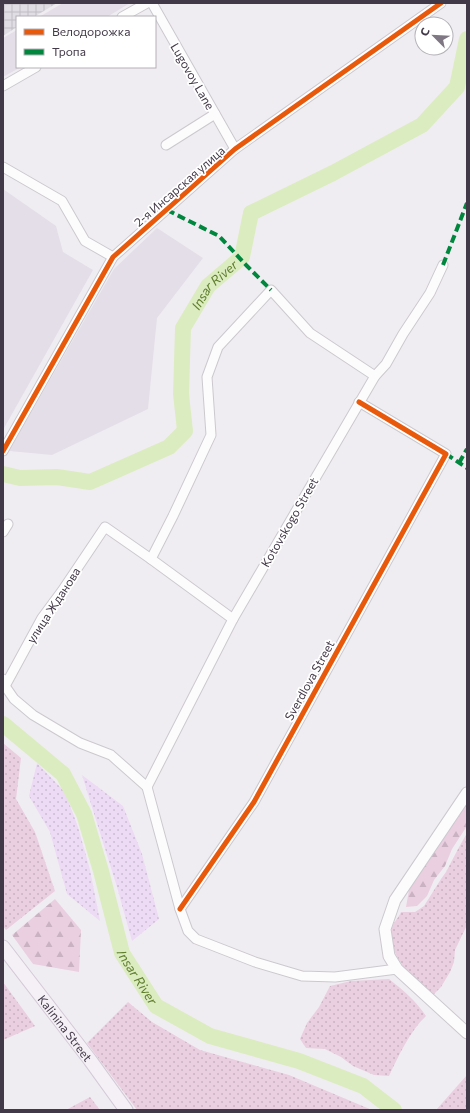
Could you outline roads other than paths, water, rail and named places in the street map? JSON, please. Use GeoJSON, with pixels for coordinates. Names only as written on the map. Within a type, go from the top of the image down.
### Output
{"type":"FeatureCollection","features":[{"type":"Feature","properties":{"kind":"main road","name":"Kalinina Street"},"geometry":{"type":"LineString","coordinates":[[3,947],[126,1110]]}},
{"type":"Feature","properties":{"kind":"street"},"geometry":{"type":"LineString","coordinates":[[124,16],[147,3]]}},
{"type":"Feature","properties":{"kind":"street","name":"Lugovoy Lane"},"geometry":{"type":"LineString","coordinates":[[152,3],[235,149]]}},
{"type":"Feature","properties":{"kind":"street","name":"2-я Инсарская улица"},"geometry":{"type":"LineString","coordinates":[[3,451],[113,257],[235,149],[441,3]]}},
{"type":"Feature","properties":{"kind":"street"},"geometry":{"type":"LineString","coordinates":[[3,86],[34,68]]}},
{"type":"Feature","properties":{"kind":"street"},"geometry":{"type":"LineString","coordinates":[[166,145],[215,114]]}},
{"type":"Feature","properties":{"kind":"street"},"geometry":{"type":"LineString","coordinates":[[3,166],[62,201],[85,242],[113,257]]}},
{"type":"Feature","properties":{"kind":"street","name":"Kotovskogo Street"},"geometry":{"type":"LineString","coordinates":[[147,787],[233,619],[375,376],[386,364],[430,294],[442,265]]}},
{"type":"Feature","properties":{"kind":"street"},"geometry":{"type":"LineString","coordinates":[[233,619],[151,559],[211,435],[207,377],[218,347],[271,290],[310,333],[375,376]]}},
{"type":"Feature","properties":{"kind":"street","name":"Sverdlova Street"},"geometry":{"type":"LineString","coordinates":[[180,909],[254,802],[446,454],[360,402]]}},
{"type":"Feature","properties":{"kind":"street","name":"улица Жданова"},"geometry":{"type":"LineString","coordinates":[[4,682],[42,618],[105,528],[151,559]]}},
{"type":"Feature","properties":{"kind":"street"},"geometry":{"type":"LineString","coordinates":[[4,682],[14,699],[34,715],[80,743],[111,755],[147,787],[180,909],[188,931],[196,939],[255,962],[302,976],[335,977],[397,969]]}},
{"type":"Feature","properties":{"kind":"street"},"geometry":{"type":"LineString","coordinates":[[467,793],[396,900],[385,929],[389,956],[397,969],[467,1033]]}},
{"type":"Feature","properties":{"kind":"waterway","name":"Insar River"},"geometry":{"type":"LineString","coordinates":[[3,474],[20,478],[57,477],[90,482],[169,447],[185,431],[181,394],[183,328],[208,286],[242,257],[251,213],[333,173],[422,125],[457,87],[467,39]]}},
{"type":"Feature","properties":{"kind":"waterway","name":"Insar River"},"geometry":{"type":"LineString","coordinates":[[3,724],[63,774],[84,814],[101,871],[122,953],[156,1006],[210,1036],[299,1061],[363,1086],[394,1110]]}}]}
